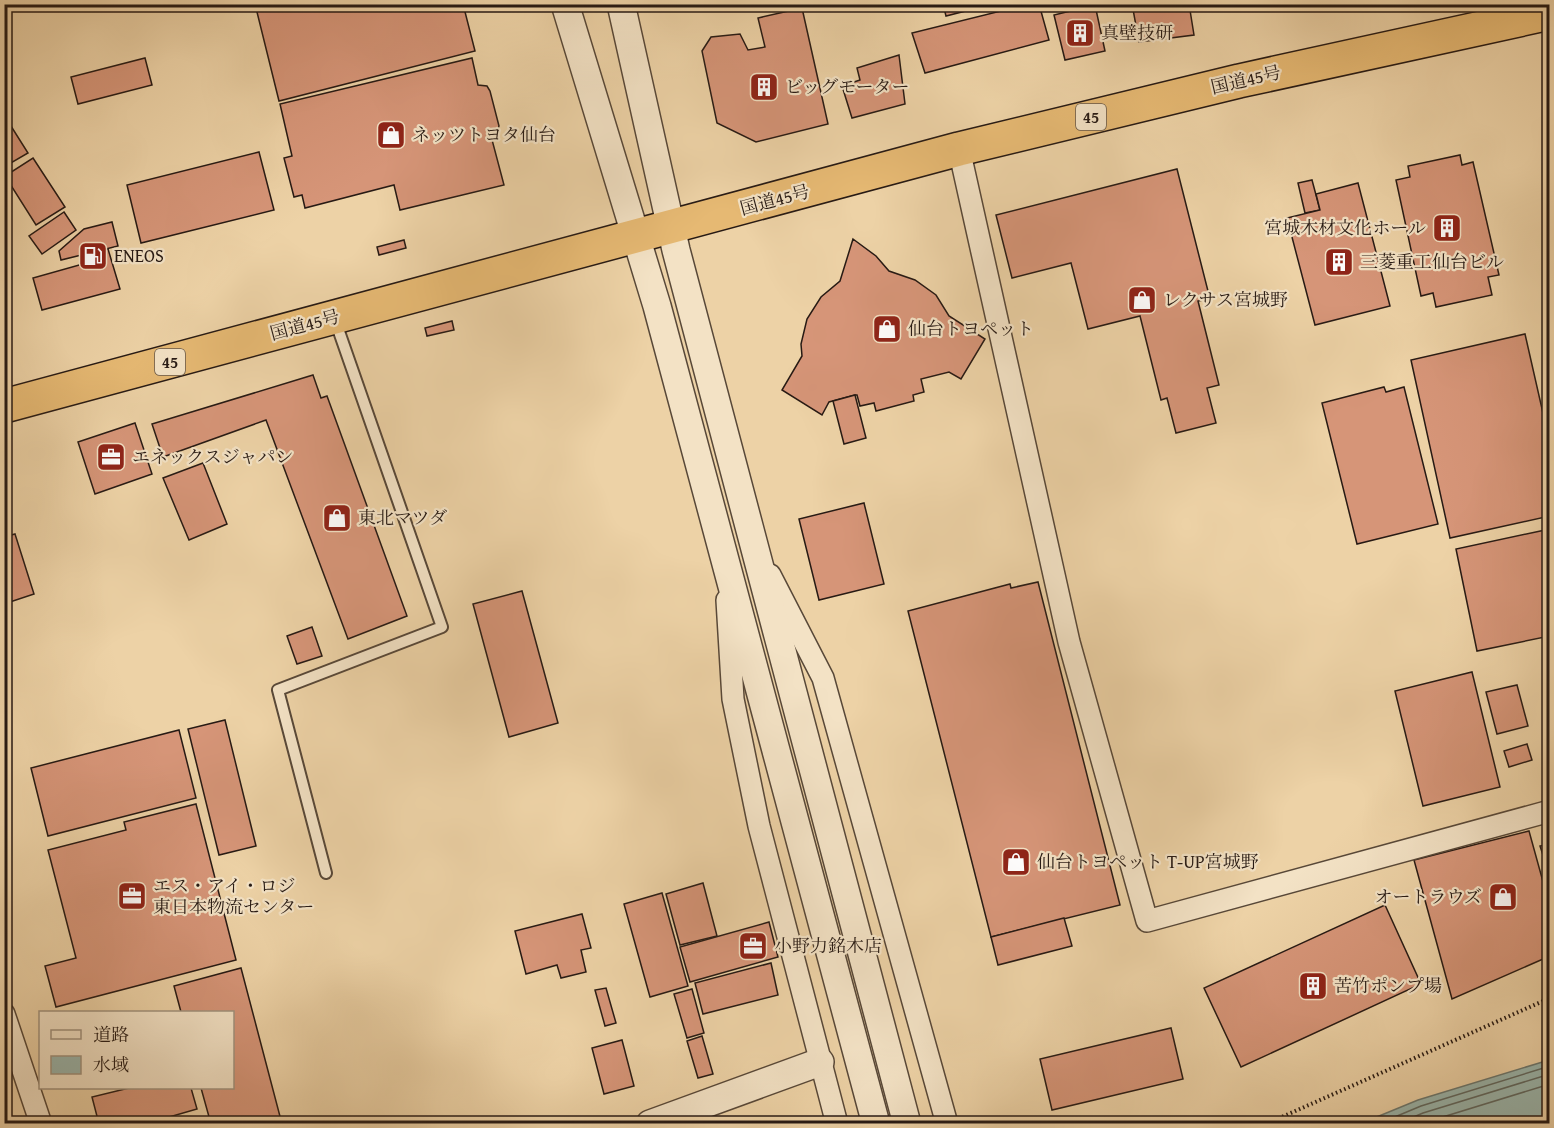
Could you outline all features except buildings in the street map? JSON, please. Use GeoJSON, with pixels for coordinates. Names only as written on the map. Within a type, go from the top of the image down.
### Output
{"type":"FeatureCollection","features":[{"type":"Feature","properties":{"kind":"highway","name":"国道45号"},"geometry":{"type":"LineString","coordinates":[[4,405],[959,149],[1239,81],[1550,14]]}},
{"type":"Feature","properties":{"kind":"street"},"geometry":{"type":"LineString","coordinates":[[565,4],[636,236],[725,554],[876,1124]]}},
{"type":"Feature","properties":{"kind":"street"},"geometry":{"type":"LineString","coordinates":[[621,4],[671,227],[907,1124]]}},
{"type":"Feature","properties":{"kind":"street"},"geometry":{"type":"LineString","coordinates":[[959,149],[1069,642],[1147,921],[1550,811]]}},
{"type":"Feature","properties":{"kind":"street"},"geometry":{"type":"LineString","coordinates":[[755,548],[824,678],[947,1124]]}},
{"type":"Feature","properties":{"kind":"street"},"geometry":{"type":"LineString","coordinates":[[725,554],[733,699],[759,826],[837,1124]]}},
{"type":"Feature","properties":{"kind":"street"},"geometry":{"type":"LineString","coordinates":[[4,1014],[41,1124]]}},
{"type":"Feature","properties":{"kind":"street"},"geometry":{"type":"LineString","coordinates":[[650,1124],[820,1062]]}},
{"type":"Feature","properties":{"kind":"lane"},"geometry":{"type":"LineString","coordinates":[[326,873],[278,690],[442,627],[334,316]]}},
{"type":"Feature","properties":{"kind":"path"},"geometry":{"type":"LineString","coordinates":[[1266,1124],[1550,998]]}},
{"type":"Feature","properties":{"kind":"water"},"geometry":{"type":"Polygon","coordinates":[[[1549,1060],[1549,1123],[1362,1123],[1418,1100],[1549,1060]]]}},
{"type":"Feature","properties":{"kind":"place","name":"真壁技研"},"geometry":{"type":"Point","coordinates":[1080,33]}},
{"type":"Feature","properties":{"kind":"place","name":"ビッグモーター"},"geometry":{"type":"Point","coordinates":[764,87]}},
{"type":"Feature","properties":{"kind":"place","name":"ネッツトヨタ仙台"},"geometry":{"type":"Point","coordinates":[391,135]}},
{"type":"Feature","properties":{"kind":"place","name":"宮城木材文化ホール"},"geometry":{"type":"Point","coordinates":[1447,228]}},
{"type":"Feature","properties":{"kind":"place","name":"ENEOS"},"geometry":{"type":"Point","coordinates":[93,256]}},
{"type":"Feature","properties":{"kind":"place","name":"三菱重工仙台ビル"},"geometry":{"type":"Point","coordinates":[1339,262]}},
{"type":"Feature","properties":{"kind":"place","name":"レクサス宮城野"},"geometry":{"type":"Point","coordinates":[1142,300]}},
{"type":"Feature","properties":{"kind":"place","name":"仙台トヨペット"},"geometry":{"type":"Point","coordinates":[887,329]}},
{"type":"Feature","properties":{"kind":"place","name":"エネックスジャパン"},"geometry":{"type":"Point","coordinates":[111,457]}},
{"type":"Feature","properties":{"kind":"place","name":"東北マツダ"},"geometry":{"type":"Point","coordinates":[337,518]}},
{"type":"Feature","properties":{"kind":"place","name":"仙台トヨペット T-UP宮城野"},"geometry":{"type":"Point","coordinates":[1016,862]}},
{"type":"Feature","properties":{"kind":"place","name":"エス・アイ・ロジ 東日本物流センター"},"geometry":{"type":"Point","coordinates":[132,896]}},
{"type":"Feature","properties":{"kind":"place","name":"オートラウズ"},"geometry":{"type":"Point","coordinates":[1503,897]}},
{"type":"Feature","properties":{"kind":"place","name":"小野力銘木店"},"geometry":{"type":"Point","coordinates":[753,946]}},
{"type":"Feature","properties":{"kind":"place","name":"苦竹ポンプ場"},"geometry":{"type":"Point","coordinates":[1313,986]}}]}
